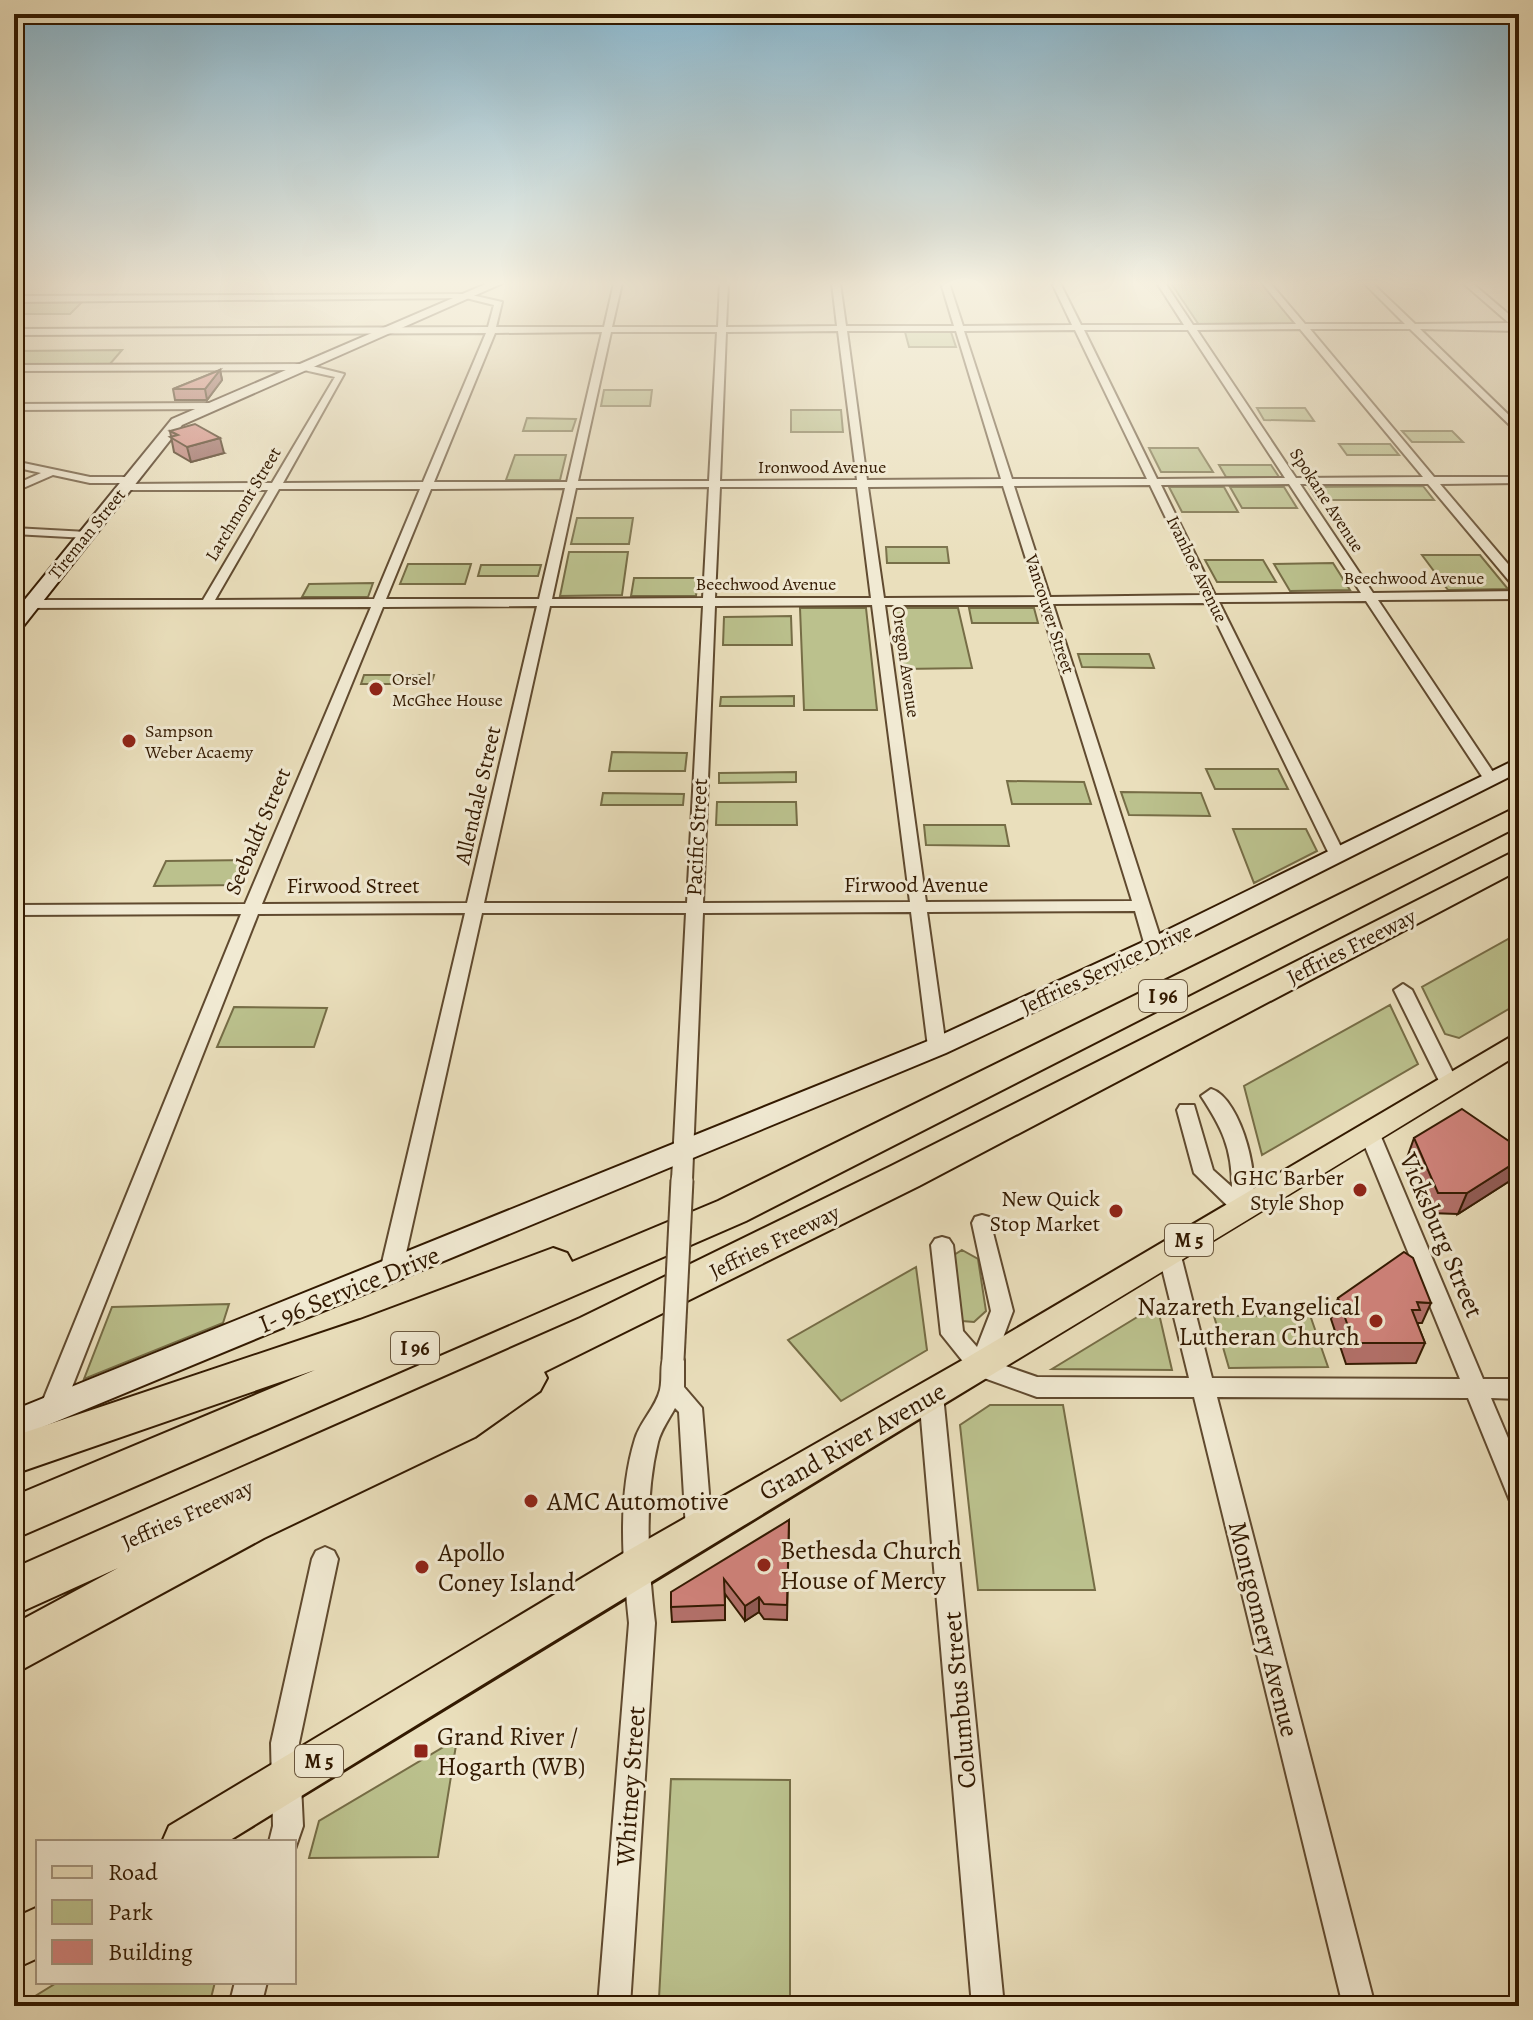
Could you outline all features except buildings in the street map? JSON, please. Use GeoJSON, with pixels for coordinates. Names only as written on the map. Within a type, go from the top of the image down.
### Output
{"type":"FeatureCollection","features":[{"type":"Feature","properties":{"kind":"highway","name":"Jeffries Freeway"},"geometry":{"type":"LineString","coordinates":[[14,1518],[732,1211],[1519,815]]}},
{"type":"Feature","properties":{"kind":"highway","name":"Jeffries Freeway"},"geometry":{"type":"LineString","coordinates":[[14,1592],[595,1330],[905,1176],[1519,858]]}},
{"type":"Feature","properties":{"kind":"highway"},"geometry":{"type":"LineString","coordinates":[[14,1455],[375,1332],[806,1174]]}},
{"type":"Feature","properties":{"kind":"highway"},"geometry":{"type":"LineString","coordinates":[[14,1650],[247,1523],[459,1424],[595,1330]]}},
{"type":"Feature","properties":{"kind":"main road","name":"Grand River Avenue"},"geometry":{"type":"LineString","coordinates":[[188,1840],[636,1567],[981,1367],[1519,1041]]}},
{"type":"Feature","properties":{"kind":"main road"},"geometry":{"type":"LineString","coordinates":[[14,1945],[36,1932]]}},
{"type":"Feature","properties":{"kind":"street","name":"Tireman Street"},"geometry":{"type":"LineString","coordinates":[[14,625],[22,604],[87,535],[177,422],[280,377]]}},
{"type":"Feature","properties":{"kind":"street","name":"Larchmont Street"},"geometry":{"type":"LineString","coordinates":[[207,603],[340,377]]}},
{"type":"Feature","properties":{"kind":"street","name":"Seebaldt Street"},"geometry":{"type":"LineString","coordinates":[[51,1410],[252,908],[472,377]]}},
{"type":"Feature","properties":{"kind":"street","name":"Allendale Street"},"geometry":{"type":"LineString","coordinates":[[391,1271],[596,377]]}},
{"type":"Feature","properties":{"kind":"street","name":"Pacific Street"},"geometry":{"type":"LineString","coordinates":[[636,1567],[636,1528],[647,1438],[672,1391],[692,908],[721,377]]}},
{"type":"Feature","properties":{"kind":"street","name":"Oregon Avenue"},"geometry":{"type":"LineString","coordinates":[[847,377],[937,1047]]}},
{"type":"Feature","properties":{"kind":"street","name":"Vancouver Street"},"geometry":{"type":"LineString","coordinates":[[974,377],[1154,946]]}},
{"type":"Feature","properties":{"kind":"street","name":"Ivanhoe Avenue"},"geometry":{"type":"LineString","coordinates":[[1103,377],[1337,855]]}},
{"type":"Feature","properties":{"kind":"street","name":"Spokane Avenue"},"geometry":{"type":"LineString","coordinates":[[1224,377],[1490,778]]}},
{"type":"Feature","properties":{"kind":"street"},"geometry":{"type":"LineString","coordinates":[[1345,377],[1519,585]]}},
{"type":"Feature","properties":{"kind":"street"},"geometry":{"type":"LineString","coordinates":[[1464,377],[1519,431]]}},
{"type":"Feature","properties":{"kind":"street"},"geometry":{"type":"LineString","coordinates":[[14,407],[213,406]]}},
{"type":"Feature","properties":{"kind":"street","name":"Ironwood Avenue"},"geometry":{"type":"LineString","coordinates":[[14,464],[90,480],[128,484],[277,486],[1519,480]]}},
{"type":"Feature","properties":{"kind":"street"},"geometry":{"type":"LineString","coordinates":[[14,489],[51,472]]}},
{"type":"Feature","properties":{"kind":"street"},"geometry":{"type":"LineString","coordinates":[[14,531],[87,535]]}},
{"type":"Feature","properties":{"kind":"street","name":"Beechwood Avenue"},"geometry":{"type":"LineString","coordinates":[[22,604],[1046,601],[1519,595]]}},
{"type":"Feature","properties":{"kind":"street","name":"Jeffries Service Drive"},"geometry":{"type":"LineString","coordinates":[[682,1166],[1154,946],[1519,764]]}},
{"type":"Feature","properties":{"kind":"street","name":"Firwood Avenue"},"geometry":{"type":"LineString","coordinates":[[692,908],[1140,906]]}},
{"type":"Feature","properties":{"kind":"street","name":"Firwood Street"},"geometry":{"type":"LineString","coordinates":[[17,914],[252,908],[692,908]]}},
{"type":"Feature","properties":{"kind":"street"},"geometry":{"type":"LineString","coordinates":[[1403,990],[1449,1083]]}},
{"type":"Feature","properties":{"kind":"street"},"geometry":{"type":"LineString","coordinates":[[1211,1096],[1226,1113],[1243,1162],[1242,1208]]}},
{"type":"Feature","properties":{"kind":"street"},"geometry":{"type":"LineString","coordinates":[[1187,1110],[1204,1173],[1242,1208]]}},
{"type":"Feature","properties":{"kind":"street","name":"Vicksburg Street"},"geometry":{"type":"LineString","coordinates":[[1369,1132],[1519,1493]]}},
{"type":"Feature","properties":{"kind":"street","name":"I- 96 Service Drive"},"geometry":{"type":"LineString","coordinates":[[14,1425],[391,1271],[682,1166]]}},
{"type":"Feature","properties":{"kind":"street"},"geometry":{"type":"LineString","coordinates":[[981,1367],[1002,1311],[982,1223]]}},
{"type":"Feature","properties":{"kind":"street"},"geometry":{"type":"LineString","coordinates":[[942,1245],[952,1334],[981,1367],[1037,1387],[1519,1389]]}},
{"type":"Feature","properties":{"kind":"street","name":"Montgomery Avenue"},"geometry":{"type":"LineString","coordinates":[[1169,1252],[1359,2006]]}},
{"type":"Feature","properties":{"kind":"street"},"geometry":{"type":"LineString","coordinates":[[672,1391],[690,1408],[699,1530]]}},
{"type":"Feature","properties":{"kind":"street","name":"Columbus Street"},"geometry":{"type":"LineString","coordinates":[[931,1395],[988,2006]]}},
{"type":"Feature","properties":{"kind":"street"},"geometry":{"type":"LineString","coordinates":[[284,1840],[288,1826],[285,1743],[325,1559]]}},
{"type":"Feature","properties":{"kind":"street","name":"Whitney Street"},"geometry":{"type":"LineString","coordinates":[[614,2006],[642,1623],[636,1567]]}},
{"type":"Feature","properties":{"kind":"street"},"geometry":{"type":"LineString","coordinates":[[245,2006],[250,1984]]}},
{"type":"Feature","properties":{"kind":"green space"},"geometry":{"type":"Polygon","coordinates":[[[604,390],[652,390],[650,406],[601,406],[604,390]]]}},
{"type":"Feature","properties":{"kind":"green space"},"geometry":{"type":"Polygon","coordinates":[[[1257,408],[1305,408],[1314,421],[1264,420],[1257,408]]]}},
{"type":"Feature","properties":{"kind":"green space"},"geometry":{"type":"Polygon","coordinates":[[[791,410],[841,410],[843,432],[791,432],[791,410]]]}},
{"type":"Feature","properties":{"kind":"green space"},"geometry":{"type":"Polygon","coordinates":[[[527,418],[576,419],[572,431],[523,431],[527,418]]]}},
{"type":"Feature","properties":{"kind":"green space"},"geometry":{"type":"Polygon","coordinates":[[[1402,431],[1452,431],[1463,442],[1412,442],[1402,431]]]}},
{"type":"Feature","properties":{"kind":"green space"},"geometry":{"type":"Polygon","coordinates":[[[1339,444],[1390,444],[1399,455],[1347,455],[1339,444]]]}},
{"type":"Feature","properties":{"kind":"green space"},"geometry":{"type":"Polygon","coordinates":[[[1149,448],[1198,448],[1213,472],[1161,472],[1149,448]]]}},
{"type":"Feature","properties":{"kind":"green space"},"geometry":{"type":"Polygon","coordinates":[[[515,455],[566,455],[560,480],[506,480],[515,455]]]}},
{"type":"Feature","properties":{"kind":"green space"},"geometry":{"type":"Polygon","coordinates":[[[1219,465],[1271,465],[1279,477],[1226,477],[1219,465]]]}},
{"type":"Feature","properties":{"kind":"green space"},"geometry":{"type":"Polygon","coordinates":[[[1423,486],[1434,500],[1317,500],[1309,487],[1423,486]]]}},
{"type":"Feature","properties":{"kind":"green space"},"geometry":{"type":"Polygon","coordinates":[[[1169,487],[1224,487],[1238,512],[1182,512],[1169,487]]]}},
{"type":"Feature","properties":{"kind":"green space"},"geometry":{"type":"Polygon","coordinates":[[[1230,487],[1284,487],[1297,508],[1242,508],[1230,487]]]}},
{"type":"Feature","properties":{"kind":"green space"},"geometry":{"type":"Polygon","coordinates":[[[577,518],[633,518],[629,544],[571,544],[577,518]]]}},
{"type":"Feature","properties":{"kind":"green space"},"geometry":{"type":"Polygon","coordinates":[[[886,547],[947,547],[949,563],[887,563],[886,547]]]}},
{"type":"Feature","properties":{"kind":"green space"},"geometry":{"type":"Polygon","coordinates":[[[569,552],[628,552],[622,595],[560,596],[569,552]]]}},
{"type":"Feature","properties":{"kind":"green space"},"geometry":{"type":"Polygon","coordinates":[[[1422,555],[1480,555],[1508,589],[1448,590],[1422,555]]]}},
{"type":"Feature","properties":{"kind":"green space"},"geometry":{"type":"Polygon","coordinates":[[[1205,560],[1263,560],[1276,582],[1217,582],[1205,560]]]}},
{"type":"Feature","properties":{"kind":"green space"},"geometry":{"type":"Polygon","coordinates":[[[1333,563],[1350,590],[1290,591],[1274,564],[1333,563]]]}},
{"type":"Feature","properties":{"kind":"green space"},"geometry":{"type":"Polygon","coordinates":[[[408,564],[471,564],[465,584],[400,584],[408,564]]]}},
{"type":"Feature","properties":{"kind":"green space"},"geometry":{"type":"Polygon","coordinates":[[[481,565],[541,565],[538,576],[478,576],[481,565]]]}},
{"type":"Feature","properties":{"kind":"green space"},"geometry":{"type":"Polygon","coordinates":[[[634,578],[698,578],[696,596],[631,596],[634,578]]]}},
{"type":"Feature","properties":{"kind":"green space"},"geometry":{"type":"Polygon","coordinates":[[[373,583],[368,597],[302,597],[309,584],[373,583]]]}},
{"type":"Feature","properties":{"kind":"green space"},"geometry":{"type":"Polygon","coordinates":[[[800,608],[866,608],[877,710],[804,710],[800,608]]]}},
{"type":"Feature","properties":{"kind":"green space"},"geometry":{"type":"Polygon","coordinates":[[[893,608],[958,608],[972,668],[903,669],[893,608]]]}},
{"type":"Feature","properties":{"kind":"green space"},"geometry":{"type":"Polygon","coordinates":[[[969,608],[1034,608],[1038,623],[972,623],[969,608]]]}},
{"type":"Feature","properties":{"kind":"green space"},"geometry":{"type":"Polygon","coordinates":[[[791,616],[792,645],[723,645],[724,617],[791,616]]]}},
{"type":"Feature","properties":{"kind":"green space"},"geometry":{"type":"Polygon","coordinates":[[[1078,654],[1149,654],[1154,668],[1082,667],[1078,654]]]}},
{"type":"Feature","properties":{"kind":"green space"},"geometry":{"type":"Polygon","coordinates":[[[364,675],[434,675],[431,684],[361,684],[364,675]]]}},
{"type":"Feature","properties":{"kind":"green space"},"geometry":{"type":"Polygon","coordinates":[[[794,696],[794,706],[720,706],[721,697],[794,696]]]}},
{"type":"Feature","properties":{"kind":"green space"},"geometry":{"type":"Polygon","coordinates":[[[612,752],[687,753],[685,771],[609,771],[612,752]]]}},
{"type":"Feature","properties":{"kind":"green space"},"geometry":{"type":"Polygon","coordinates":[[[1206,769],[1278,769],[1288,789],[1215,789],[1206,769]]]}},
{"type":"Feature","properties":{"kind":"green space"},"geometry":{"type":"Polygon","coordinates":[[[796,772],[796,782],[719,783],[719,773],[796,772]]]}},
{"type":"Feature","properties":{"kind":"green space"},"geometry":{"type":"Polygon","coordinates":[[[1007,781],[1084,782],[1091,804],[1012,804],[1007,781]]]}},
{"type":"Feature","properties":{"kind":"green space"},"geometry":{"type":"Polygon","coordinates":[[[1121,792],[1201,793],[1210,816],[1129,815],[1121,792]]]}},
{"type":"Feature","properties":{"kind":"green space"},"geometry":{"type":"Polygon","coordinates":[[[603,793],[684,794],[683,805],[601,805],[603,793]]]}},
{"type":"Feature","properties":{"kind":"green space"},"geometry":{"type":"Polygon","coordinates":[[[717,802],[796,802],[797,825],[716,825],[717,802]]]}},
{"type":"Feature","properties":{"kind":"green space"},"geometry":{"type":"Polygon","coordinates":[[[924,825],[1005,825],[1009,846],[926,845],[924,825]]]}},
{"type":"Feature","properties":{"kind":"green space"},"geometry":{"type":"Polygon","coordinates":[[[1233,829],[1306,829],[1317,851],[1254,883],[1233,829]]]}},
{"type":"Feature","properties":{"kind":"green space"},"geometry":{"type":"Polygon","coordinates":[[[250,860],[240,885],[154,886],[166,861],[250,860]]]}},
{"type":"Feature","properties":{"kind":"green space"},"geometry":{"type":"Polygon","coordinates":[[[1519,933],[1519,1003],[1459,1038],[1445,1034],[1422,987],[1519,933]]]}},
{"type":"Feature","properties":{"kind":"green space"},"geometry":{"type":"Polygon","coordinates":[[[1390,1005],[1418,1064],[1262,1155],[1244,1086],[1390,1005]]]}},
{"type":"Feature","properties":{"kind":"green space"},"geometry":{"type":"Polygon","coordinates":[[[234,1007],[327,1008],[314,1047],[217,1047],[234,1007]]]}},
{"type":"Feature","properties":{"kind":"green space"},"geometry":{"type":"Polygon","coordinates":[[[962,1250],[978,1259],[986,1311],[974,1322],[962,1321],[954,1255],[962,1250]]]}},
{"type":"Feature","properties":{"kind":"green space"},"geometry":{"type":"Polygon","coordinates":[[[916,1267],[927,1350],[841,1401],[788,1340],[916,1267]]]}},
{"type":"Feature","properties":{"kind":"green space"},"geometry":{"type":"Polygon","coordinates":[[[229,1304],[223,1323],[84,1379],[112,1307],[229,1304]]]}},
{"type":"Feature","properties":{"kind":"green space"},"geometry":{"type":"Polygon","coordinates":[[[1157,1305],[1172,1370],[1052,1369],[1157,1305]]]}},
{"type":"Feature","properties":{"kind":"green space"},"geometry":{"type":"Polygon","coordinates":[[[1310,1315],[1328,1367],[1229,1368],[1214,1316],[1310,1315]]]}},
{"type":"Feature","properties":{"kind":"green space"},"geometry":{"type":"Polygon","coordinates":[[[990,1405],[1063,1405],[1095,1590],[978,1590],[960,1425],[990,1405]]]}},
{"type":"Feature","properties":{"kind":"green space"},"geometry":{"type":"Polygon","coordinates":[[[457,1739],[438,1857],[309,1858],[319,1821],[457,1739]]]}},
{"type":"Feature","properties":{"kind":"green space"},"geometry":{"type":"Polygon","coordinates":[[[671,1779],[790,1780],[790,1999],[659,1998],[671,1779]]]}},
{"type":"Feature","properties":{"kind":"green space"},"geometry":{"type":"Polygon","coordinates":[[[55,1984],[214,1984],[209,2006],[19,2006],[55,1984]]]}},
{"type":"Feature","properties":{"kind":"place","name":"Orsel McGhee House"},"geometry":{"type":"Point","coordinates":[376,689]}},
{"type":"Feature","properties":{"kind":"place","name":"Sampson Weber Acaemy"},"geometry":{"type":"Point","coordinates":[129,741]}},
{"type":"Feature","properties":{"kind":"place","name":"GHC Barber Style Shop"},"geometry":{"type":"Point","coordinates":[1360,1190]}},
{"type":"Feature","properties":{"kind":"place","name":"New Quick Stop Market"},"geometry":{"type":"Point","coordinates":[1116,1211]}},
{"type":"Feature","properties":{"kind":"place","name":"Nazareth Evangelical Lutheran Church"},"geometry":{"type":"Point","coordinates":[1376,1321]}},
{"type":"Feature","properties":{"kind":"place","name":"AMC Automotive"},"geometry":{"type":"Point","coordinates":[531,1501]}},
{"type":"Feature","properties":{"kind":"place","name":"Bethesda Church House of Mercy"},"geometry":{"type":"Point","coordinates":[764,1565]}},
{"type":"Feature","properties":{"kind":"place","name":"Apollo Coney Island"},"geometry":{"type":"Point","coordinates":[422,1567]}},
{"type":"Feature","properties":{"kind":"place","name":"Grand River / Hogarth (WB)"},"geometry":{"type":"Point","coordinates":[421,1751]}}]}
